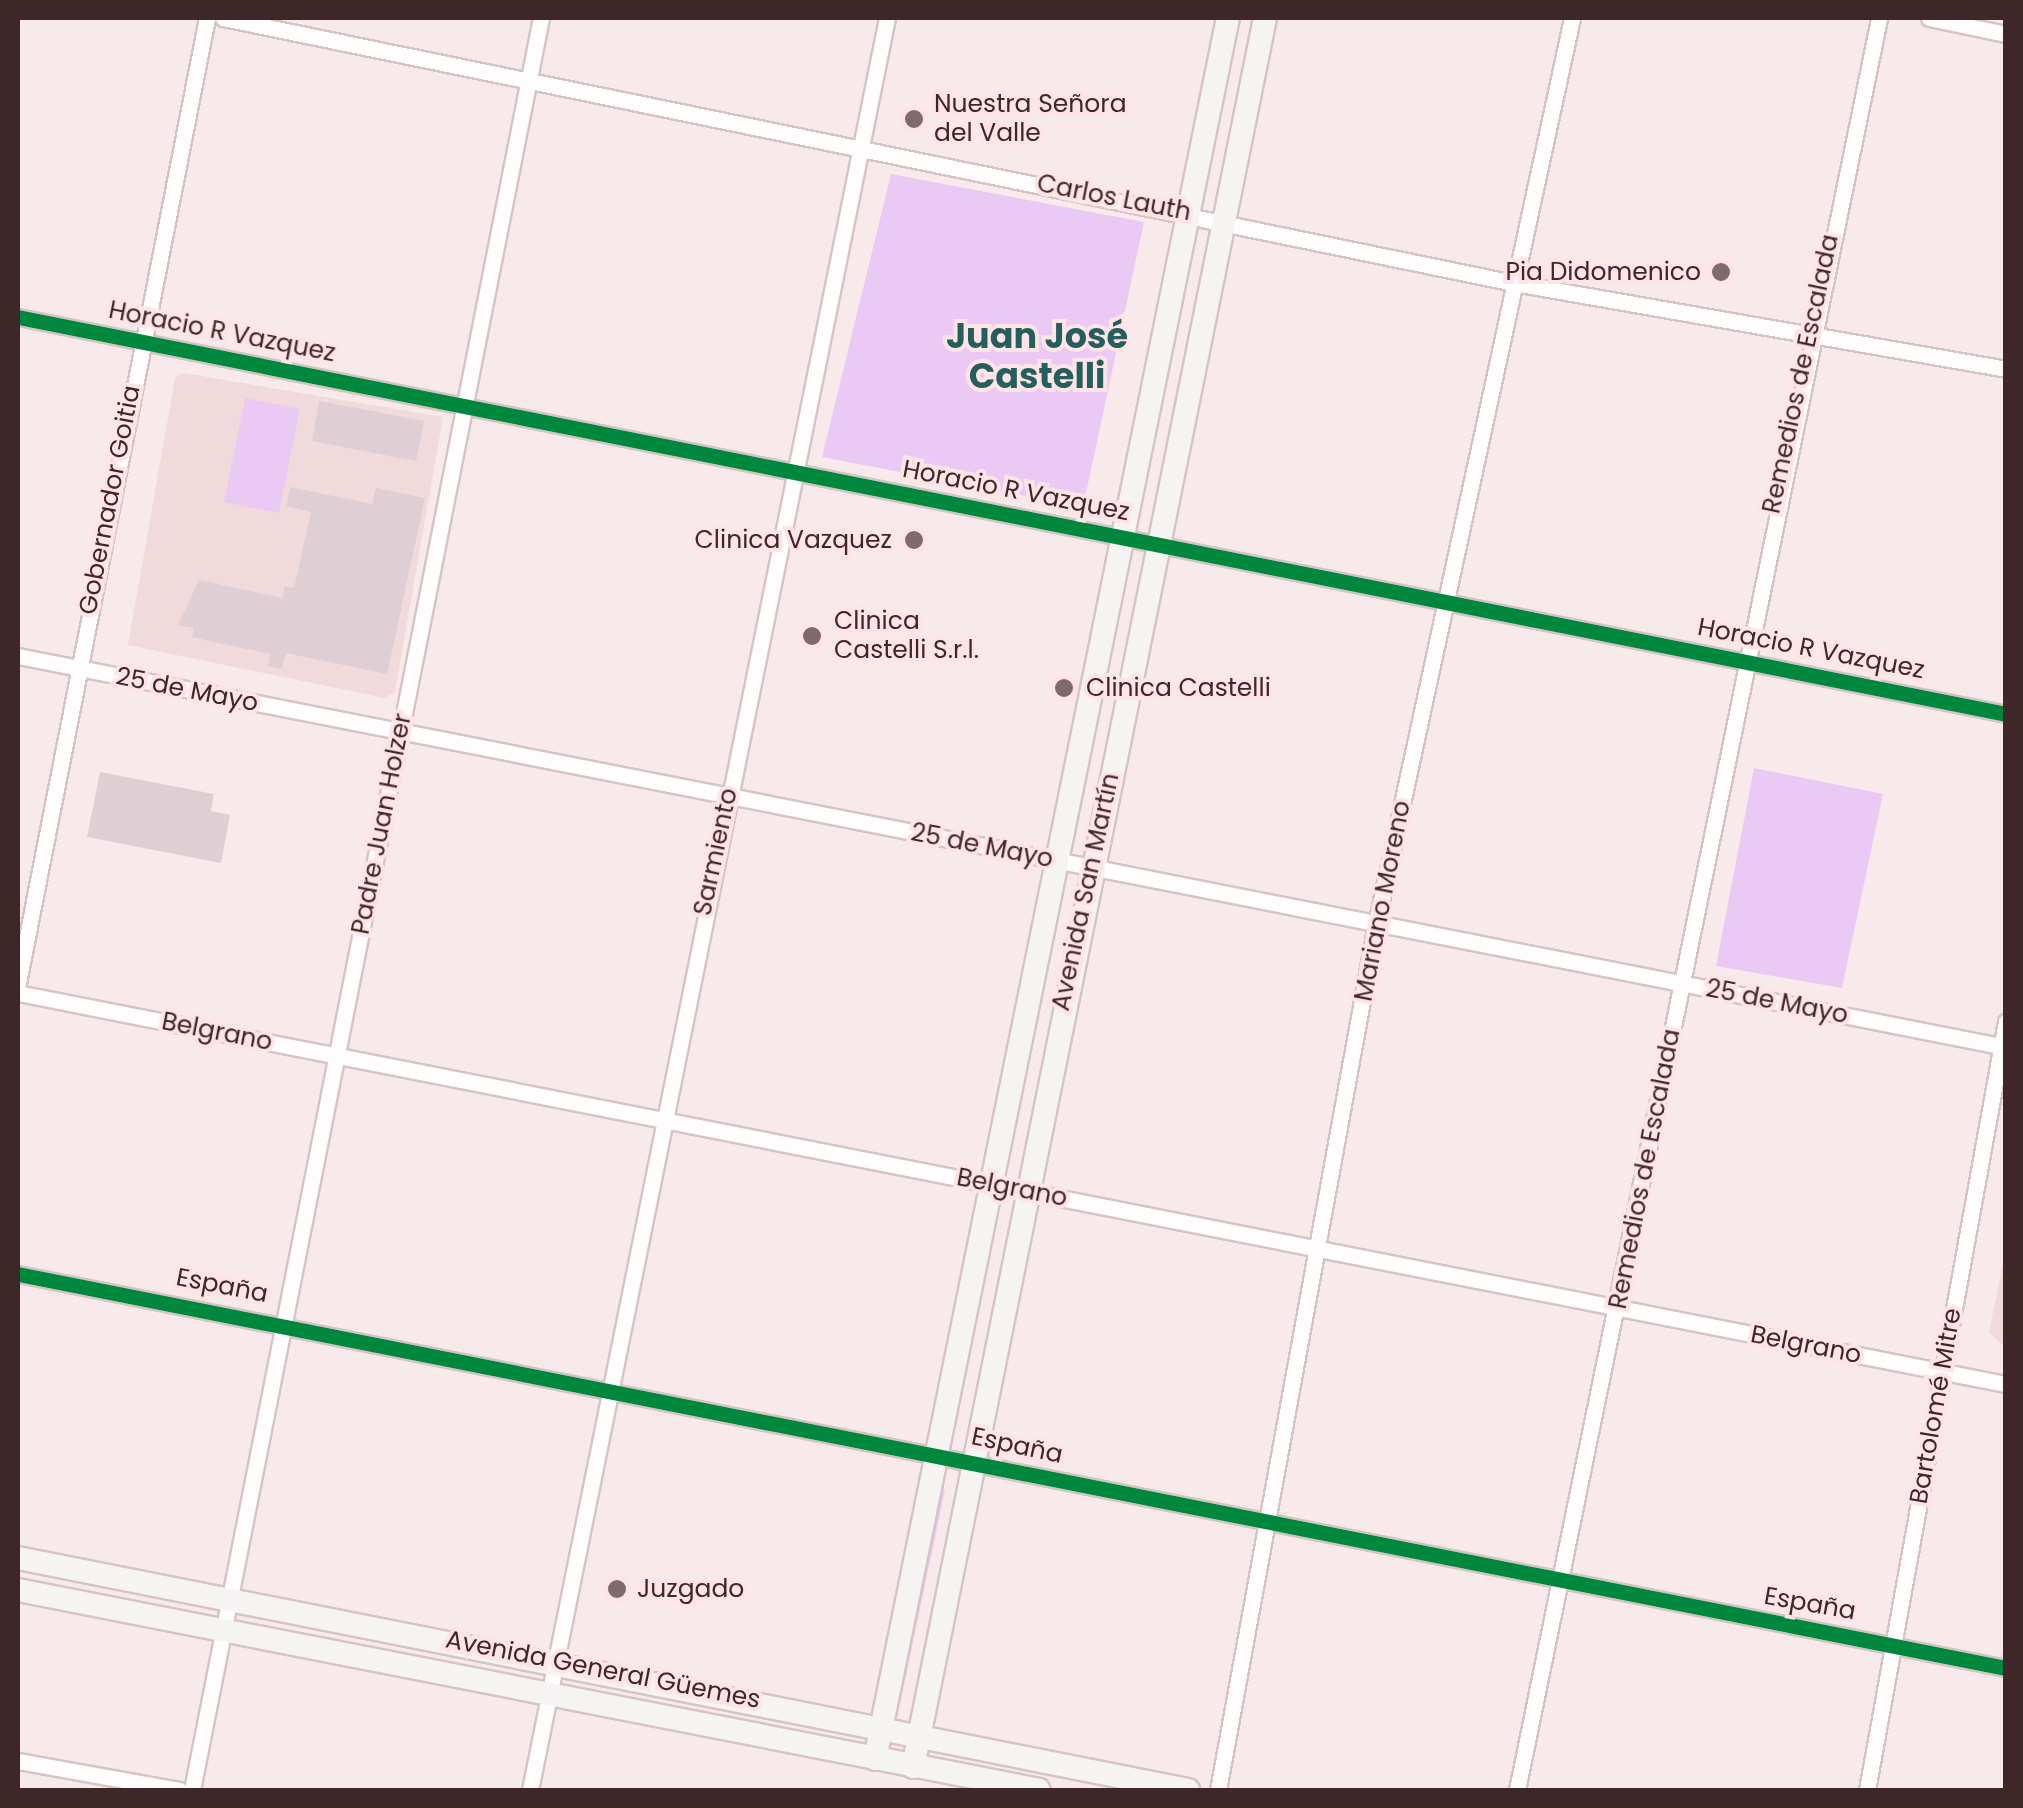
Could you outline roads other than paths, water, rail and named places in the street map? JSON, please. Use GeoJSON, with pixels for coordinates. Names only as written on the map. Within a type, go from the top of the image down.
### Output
{"type":"FeatureCollection","features":[{"type":"Feature","properties":{"kind":"main road","name":"Avenida San Martín"},"geometry":{"type":"LineString","coordinates":[[875,1759],[987,1184],[1059,861],[1120,536],[1228,18]]}},
{"type":"Feature","properties":{"kind":"main road","name":"Avenida San Martín"},"geometry":{"type":"LineString","coordinates":[[913,1767],[1022,1190],[1092,868],[1265,18]]}},
{"type":"Feature","properties":{"kind":"main road","name":"Avenida General Güemes"},"geometry":{"type":"LineString","coordinates":[[18,1558],[556,1660],[1188,1790]]}},
{"type":"Feature","properties":{"kind":"main road","name":"Avenida General Güemes"},"geometry":{"type":"LineString","coordinates":[[18,1590],[551,1688],[913,1767],[1040,1790]]}},
{"type":"Feature","properties":{"kind":"street","name":"Gobernador Goitia"},"geometry":{"type":"LineString","coordinates":[[18,983],[206,18]]}},
{"type":"Feature","properties":{"kind":"street","name":"Carlos Lauth"},"geometry":{"type":"LineString","coordinates":[[224,18],[1189,212],[1514,283],[2006,369]]}},
{"type":"Feature","properties":{"kind":"street","name":"Padre Juan Holzer"},"geometry":{"type":"LineString","coordinates":[[192,1790],[541,18]]}},
{"type":"Feature","properties":{"kind":"street","name":"Sarmiento"},"geometry":{"type":"LineString","coordinates":[[530,1790],[660,1119],[886,18]]}},
{"type":"Feature","properties":{"kind":"street","name":"Mariano Moreno"},"geometry":{"type":"LineString","coordinates":[[1218,1790],[1376,924],[1572,18]]}},
{"type":"Feature","properties":{"kind":"street","name":"Remedios de Escalada"},"geometry":{"type":"LineString","coordinates":[[1517,1790],[1618,1308],[1808,334],[1879,18]]}},
{"type":"Feature","properties":{"kind":"street"},"geometry":{"type":"LineString","coordinates":[[1929,18],[2006,34]]}},
{"type":"Feature","properties":{"kind":"street","name":"Horacio R Vazquez"},"geometry":{"type":"LineString","coordinates":[[18,317],[2006,714]]}},
{"type":"Feature","properties":{"kind":"street","name":"25 de Mayo"},"geometry":{"type":"LineString","coordinates":[[18,656],[2003,1047]]}},
{"type":"Feature","properties":{"kind":"street","name":"Belgrano"},"geometry":{"type":"LineString","coordinates":[[18,993],[2006,1384]]}},
{"type":"Feature","properties":{"kind":"street","name":"Bartolomé Mitre"},"geometry":{"type":"LineString","coordinates":[[1867,1790],[2006,1021]]}},
{"type":"Feature","properties":{"kind":"street","name":"España"},"geometry":{"type":"LineString","coordinates":[[18,1274],[283,1323],[608,1392],[934,1454],[1560,1586],[1893,1644],[2006,1668]]}},
{"type":"Feature","properties":{"kind":"street"},"geometry":{"type":"LineString","coordinates":[[18,1761],[178,1790]]}},
{"type":"Feature","properties":{"kind":"place","name":"Nuestra Señora del Valle"},"geometry":{"type":"Point","coordinates":[914,119]}},
{"type":"Feature","properties":{"kind":"place","name":"Pia Didomenico"},"geometry":{"type":"Point","coordinates":[1721,272]}},
{"type":"Feature","properties":{"kind":"place","name":"Clinica Vazquez"},"geometry":{"type":"Point","coordinates":[914,540]}},
{"type":"Feature","properties":{"kind":"place","name":"Clinica Castelli S.r.l."},"geometry":{"type":"Point","coordinates":[812,636]}},
{"type":"Feature","properties":{"kind":"place","name":"Clinica Castelli"},"geometry":{"type":"Point","coordinates":[1064,688]}},
{"type":"Feature","properties":{"kind":"place","name":"Juzgado"},"geometry":{"type":"Point","coordinates":[617,1589]}},
{"type":"Feature","properties":{"kind":"district","name":"Juan José Castelli"},"geometry":{"type":"Point","coordinates":[1037,356]}}]}
